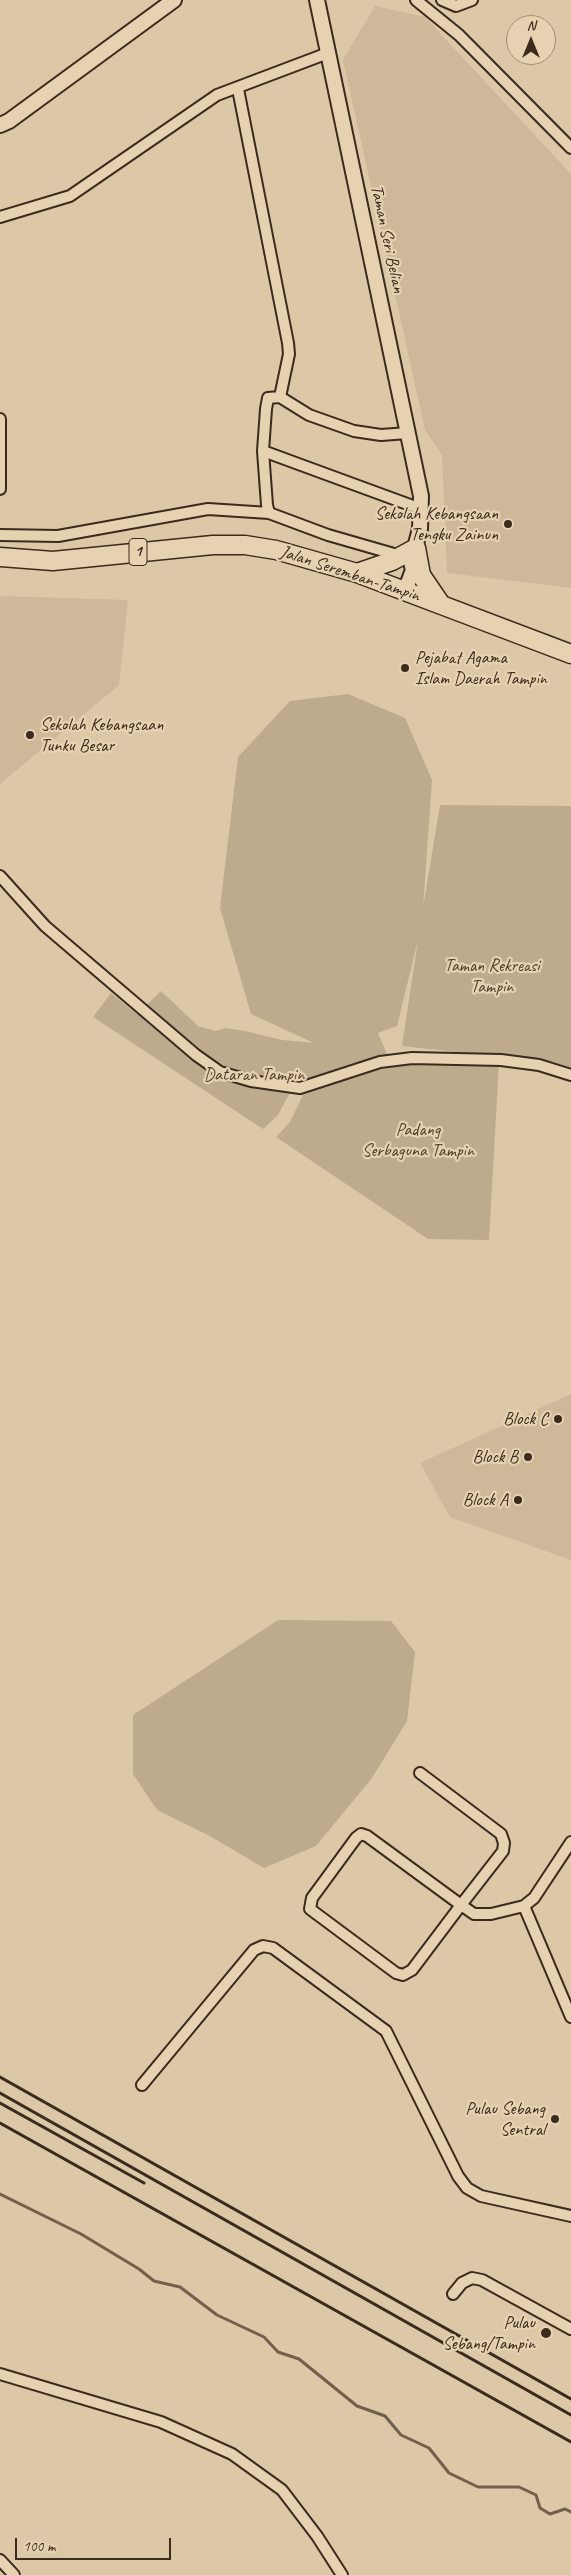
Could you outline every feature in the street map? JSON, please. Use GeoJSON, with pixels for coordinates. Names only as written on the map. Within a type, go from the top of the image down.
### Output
{"type":"FeatureCollection","features":[{"type":"Feature","properties":{"kind":"highway","name":"Jalan Seremban-Tampin"},"geometry":{"type":"LineString","coordinates":[[0,557],[53,561],[213,545],[245,546],[304,557],[357,573],[571,654]]}},
{"type":"Feature","properties":{"kind":"highway"},"geometry":{"type":"LineString","coordinates":[[357,573],[410,556],[421,576],[441,604]]}},
{"type":"Feature","properties":{"kind":"street"},"geometry":{"type":"LineString","coordinates":[[0,125],[9,121],[174,0]]}},
{"type":"Feature","properties":{"kind":"street","name":"Taman Seri Belian"},"geometry":{"type":"LineString","coordinates":[[317,0],[421,496],[420,529],[405,566],[401,589]]}},
{"type":"Feature","properties":{"kind":"street"},"geometry":{"type":"LineString","coordinates":[[416,0],[459,35],[571,148]]}},
{"type":"Feature","properties":{"kind":"street"},"geometry":{"type":"LineString","coordinates":[[442,0],[456,6],[472,0]]}},
{"type":"Feature","properties":{"kind":"street"},"geometry":{"type":"LineString","coordinates":[[0,217],[70,196],[217,95],[238,89],[328,53]]}},
{"type":"Feature","properties":{"kind":"street"},"geometry":{"type":"LineString","coordinates":[[238,89],[288,343],[289,354],[280,397]]}},
{"type":"Feature","properties":{"kind":"street"},"geometry":{"type":"LineString","coordinates":[[269,513],[266,505],[263,451],[268,398],[280,397],[309,415],[354,431],[381,435],[408,433]]}},
{"type":"Feature","properties":{"kind":"street"},"geometry":{"type":"LineString","coordinates":[[0,418],[0,489]]}},
{"type":"Feature","properties":{"kind":"street"},"geometry":{"type":"LineString","coordinates":[[263,451],[421,509]]}},
{"type":"Feature","properties":{"kind":"street"},"geometry":{"type":"LineString","coordinates":[[0,535],[58,536],[208,510],[269,513],[328,535],[410,556]]}},
{"type":"Feature","properties":{"kind":"street"},"geometry":{"type":"LineString","coordinates":[[0,876],[45,926],[196,1055],[220,1072],[251,1081],[300,1088],[380,1062],[412,1058],[520,1062],[539,1065],[571,1075]]}},
{"type":"Feature","properties":{"kind":"street"},"geometry":{"type":"LineString","coordinates":[[420,1773],[501,1834],[504,1843],[503,1851],[462,1905],[412,1970],[403,1975],[396,1972],[310,1909],[310,1903],[356,1838],[361,1834],[367,1836],[462,1905],[474,1914],[491,1914],[524,1906],[534,1898],[571,1842]]}},
{"type":"Feature","properties":{"kind":"street"},"geometry":{"type":"LineString","coordinates":[[524,1906],[571,2017]]}},
{"type":"Feature","properties":{"kind":"street"},"geometry":{"type":"LineString","coordinates":[[142,2085],[254,1950],[262,1946],[273,1948],[386,2032],[458,2176],[467,2188],[480,2196],[571,2216]]}},
{"type":"Feature","properties":{"kind":"street"},"geometry":{"type":"LineString","coordinates":[[453,2294],[462,2283],[472,2278],[482,2280],[571,2329]]}},
{"type":"Feature","properties":{"kind":"street"},"geometry":{"type":"LineString","coordinates":[[0,2374],[161,2422],[232,2454],[282,2490],[317,2536],[342,2575]]}},
{"type":"Feature","properties":{"kind":"street"},"geometry":{"type":"LineString","coordinates":[[0,2560],[14,2575]]}},
{"type":"Feature","properties":{"kind":"shaded area"},"geometry":{"type":"Polygon","coordinates":[[[375,6],[425,17],[571,174],[571,588],[447,573],[442,455],[425,430],[343,60],[375,6]]]}},
{"type":"Feature","properties":{"kind":"shaded area","name":"Sekolah Kebangsaan Tunku Besar"},"geometry":{"type":"Polygon","coordinates":[[[0,596],[128,600],[119,685],[0,784],[0,596]]]}},
{"type":"Feature","properties":{"kind":"shaded area"},"geometry":{"type":"Polygon","coordinates":[[[571,1394],[571,1560],[450,1517],[420,1463],[571,1394]]]}},
{"type":"Feature","properties":{"kind":"green space"},"geometry":{"type":"Polygon","coordinates":[[[348,694],[405,718],[432,780],[423,908],[440,805],[571,806],[571,1074],[511,1058],[402,1046],[418,940],[397,1026],[378,1033],[390,1061],[294,1085],[278,1115],[263,1129],[93,1017],[111,993],[137,1014],[161,991],[198,1026],[215,1031],[226,1028],[282,1040],[314,1043],[251,1014],[220,908],[238,757],[290,701],[348,694]]]}},
{"type":"Feature","properties":{"kind":"green space","name":"Padang Serbaguna Tampin"},"geometry":{"type":"Polygon","coordinates":[[[499,1063],[489,1240],[428,1239],[276,1137],[290,1122],[303,1095],[353,1074],[388,1064],[499,1063]]]}},
{"type":"Feature","properties":{"kind":"green space"},"geometry":{"type":"Polygon","coordinates":[[[278,1620],[391,1621],[415,1652],[407,1721],[372,1778],[316,1846],[264,1868],[208,1835],[157,1810],[133,1774],[133,1715],[278,1620]]]}},
{"type":"Feature","properties":{"kind":"waterway"},"geometry":{"type":"LineString","coordinates":[[0,2194],[81,2234],[139,2269],[154,2281],[180,2287],[217,2315],[264,2337],[278,2352],[299,2359],[357,2406],[385,2416],[401,2435],[429,2448],[449,2473],[478,2487],[519,2487],[536,2495],[540,2508],[550,2514],[565,2509],[571,2512]]}},
{"type":"Feature","properties":{"kind":"railway"},"geometry":{"type":"LineString","coordinates":[[0,2077],[571,2399]]}},
{"type":"Feature","properties":{"kind":"railway"},"geometry":{"type":"LineString","coordinates":[[0,2093],[571,2415]]}},
{"type":"Feature","properties":{"kind":"railway"},"geometry":{"type":"LineString","coordinates":[[0,2103],[144,2183]]}},
{"type":"Feature","properties":{"kind":"railway"},"geometry":{"type":"LineString","coordinates":[[0,2123],[571,2442]]}},
{"type":"Feature","properties":{"kind":"place","name":"Sekolah Kebangsaan Tengku Zainun"},"geometry":{"type":"Point","coordinates":[508,524]}},
{"type":"Feature","properties":{"kind":"place","name":"Pejabat Agama Islam Daerah Tampin"},"geometry":{"type":"Point","coordinates":[405,668]}},
{"type":"Feature","properties":{"kind":"place","name":"Sekolah Kebangsaan Tunku Besar"},"geometry":{"type":"Point","coordinates":[30,735]}},
{"type":"Feature","properties":{"kind":"place","name":"Block C"},"geometry":{"type":"Point","coordinates":[558,1419]}},
{"type":"Feature","properties":{"kind":"place","name":"Block B"},"geometry":{"type":"Point","coordinates":[528,1457]}},
{"type":"Feature","properties":{"kind":"place","name":"Block A"},"geometry":{"type":"Point","coordinates":[518,1500]}},
{"type":"Feature","properties":{"kind":"place","name":"Pulau Sebang Sentral"},"geometry":{"type":"Point","coordinates":[555,2119]}},
{"type":"Feature","properties":{"kind":"place","name":"Pulau Sebang/Tampin"},"geometry":{"type":"Point","coordinates":[546,2333]}},
{"type":"Feature","properties":{"kind":"park label","name":"Taman Rekreasi Tampin"},"geometry":{"type":"Point","coordinates":[492,976]}},
{"type":"Feature","properties":{"kind":"park label","name":"Dataran Tampin"},"geometry":{"type":"Point","coordinates":[254,1075]}}]}
